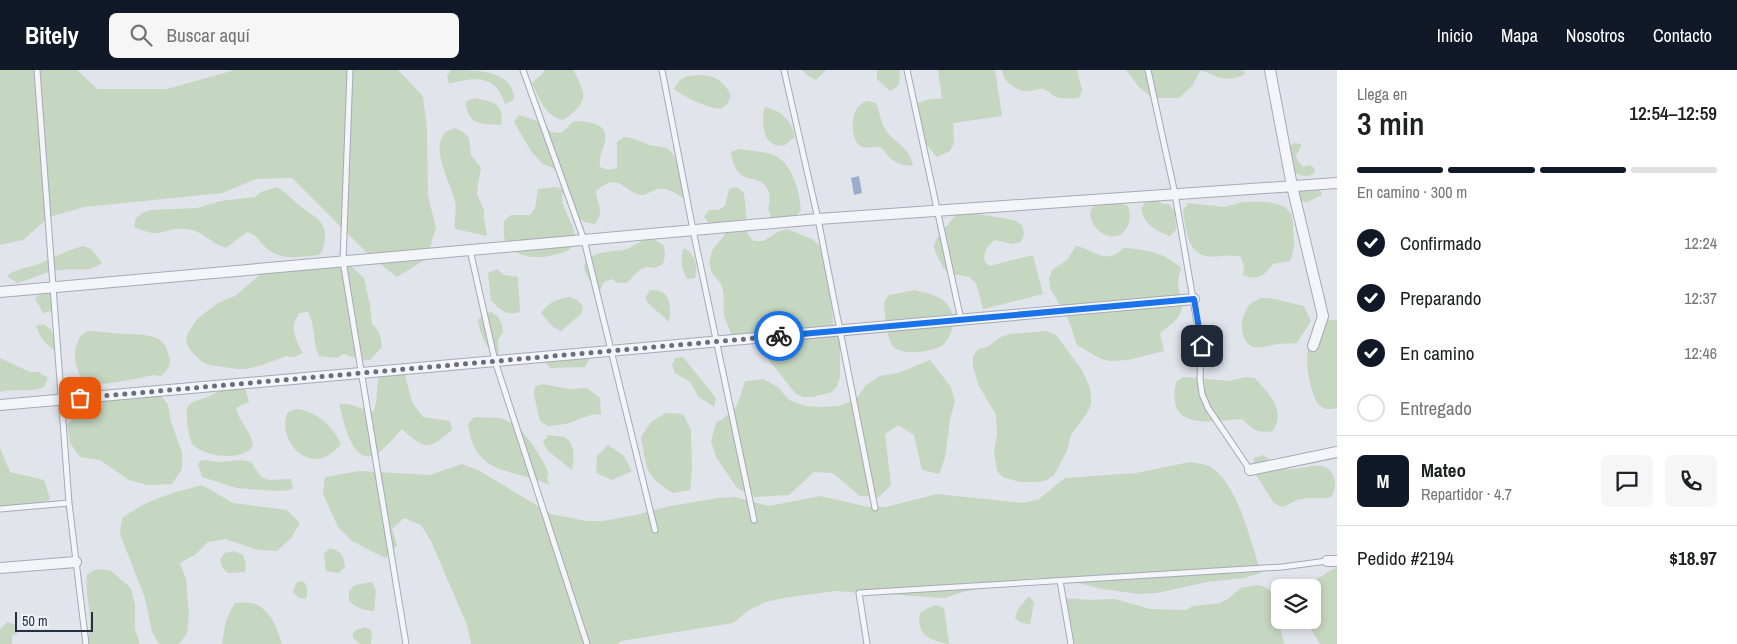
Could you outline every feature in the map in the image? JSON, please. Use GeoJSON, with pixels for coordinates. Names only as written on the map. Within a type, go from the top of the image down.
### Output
{"type":"FeatureCollection","features":[{"type":"Feature","properties":{"kind":"street"},"geometry":{"type":"LineString","coordinates":[[1270,70],[1292,186],[1323,316],[1313,346]]}},
{"type":"Feature","properties":{"kind":"street"},"geometry":{"type":"LineString","coordinates":[[0,292],[818,219],[1337,183]]}},
{"type":"Feature","properties":{"kind":"street"},"geometry":{"type":"LineString","coordinates":[[0,405],[1194,299]]}},
{"type":"Feature","properties":{"kind":"street"},"geometry":{"type":"LineString","coordinates":[[1250,470],[1337,452]]}},
{"type":"Feature","properties":{"kind":"street"},"geometry":{"type":"LineString","coordinates":[[0,568],[76,562]]}},
{"type":"Feature","properties":{"kind":"lane"},"geometry":{"type":"LineString","coordinates":[[37,70],[69,503],[86,644]]}},
{"type":"Feature","properties":{"kind":"lane"},"geometry":{"type":"LineString","coordinates":[[350,70],[343,261],[406,644]]}},
{"type":"Feature","properties":{"kind":"lane"},"geometry":{"type":"LineString","coordinates":[[523,70],[584,240],[655,530]]}},
{"type":"Feature","properties":{"kind":"lane"},"geometry":{"type":"LineString","coordinates":[[662,70],[693,230],[754,520]]}},
{"type":"Feature","properties":{"kind":"lane"},"geometry":{"type":"LineString","coordinates":[[784,70],[818,219],[875,508]]}},
{"type":"Feature","properties":{"kind":"lane"},"geometry":{"type":"LineString","coordinates":[[906,70],[961,320]]}},
{"type":"Feature","properties":{"kind":"lane"},"geometry":{"type":"LineString","coordinates":[[1148,70],[1176,194],[1202,346],[1200,379],[1202,394],[1208,408],[1250,470]]}},
{"type":"Feature","properties":{"kind":"lane"},"geometry":{"type":"LineString","coordinates":[[470,250],[495,361],[587,644]]}},
{"type":"Feature","properties":{"kind":"lane"},"geometry":{"type":"LineString","coordinates":[[0,509],[69,503]]}},
{"type":"Feature","properties":{"kind":"lane"},"geometry":{"type":"LineString","coordinates":[[867,644],[859,593],[1282,567],[1332,561]]}},
{"type":"Feature","properties":{"kind":"lane"},"geometry":{"type":"LineString","coordinates":[[1060,581],[1071,644]]}},
{"type":"Feature","properties":{"kind":"green space"},"geometry":{"type":"Polygon","coordinates":[[[0,70],[77,70],[97,89],[167,89],[235,70],[398,70],[423,96],[427,129],[428,196],[436,228],[426,259],[397,277],[369,255],[292,178],[256,179],[222,193],[84,207],[49,217],[23,240],[0,245],[0,70]]]}},
{"type":"Feature","properties":{"kind":"green space"},"geometry":{"type":"Polygon","coordinates":[[[451,70],[472,70],[501,77],[512,90],[514,100],[505,104],[496,87],[483,80],[475,79],[449,84],[447,76],[451,70]]]}},
{"type":"Feature","properties":{"kind":"green space"},"geometry":{"type":"Polygon","coordinates":[[[544,70],[573,70],[581,86],[583,98],[581,103],[578,108],[563,120],[547,111],[532,83],[544,70]]]}},
{"type":"Feature","properties":{"kind":"green space"},"geometry":{"type":"Polygon","coordinates":[[[802,70],[826,70],[816,80],[802,70]]]}},
{"type":"Feature","properties":{"kind":"green space"},"geometry":{"type":"Polygon","coordinates":[[[877,70],[900,70],[899,85],[890,91],[877,79],[877,70]]]}},
{"type":"Feature","properties":{"kind":"green space"},"geometry":{"type":"Polygon","coordinates":[[[938,70],[995,70],[1002,116],[953,123],[954,143],[950,151],[937,157],[916,127],[915,112],[916,104],[929,99],[942,99],[938,70]]]}},
{"type":"Feature","properties":{"kind":"green space"},"geometry":{"type":"Polygon","coordinates":[[[1002,70],[1077,70],[1082,90],[1079,98],[1062,98],[1055,97],[1047,90],[1042,89],[1021,90],[1012,86],[1005,79],[1002,70]]]}},
{"type":"Feature","properties":{"kind":"green space"},"geometry":{"type":"Polygon","coordinates":[[[1126,70],[1243,70],[1245,74],[1233,78],[1225,78],[1200,71],[1192,86],[1179,98],[1152,98],[1139,87],[1126,70]]]}},
{"type":"Feature","properties":{"kind":"green space"},"geometry":{"type":"Polygon","coordinates":[[[703,75],[717,79],[726,88],[731,96],[724,107],[712,108],[690,99],[674,89],[683,78],[703,75]]]}},
{"type":"Feature","properties":{"kind":"green space"},"geometry":{"type":"Polygon","coordinates":[[[475,98],[492,102],[499,108],[502,118],[501,125],[476,122],[472,119],[467,109],[466,101],[475,98]]]}},
{"type":"Feature","properties":{"kind":"green space"},"geometry":{"type":"Polygon","coordinates":[[[867,101],[876,103],[885,129],[905,149],[913,166],[903,165],[894,161],[881,148],[862,147],[856,141],[853,131],[853,119],[857,108],[867,101]]]}},
{"type":"Feature","properties":{"kind":"green space"},"geometry":{"type":"Polygon","coordinates":[[[765,107],[771,108],[785,117],[794,131],[795,137],[785,145],[777,146],[767,138],[763,124],[765,107]]]}},
{"type":"Feature","properties":{"kind":"green space"},"geometry":{"type":"Polygon","coordinates":[[[519,115],[537,121],[552,132],[561,133],[574,121],[596,124],[604,130],[605,135],[600,167],[608,170],[617,168],[617,142],[624,137],[649,145],[667,148],[673,154],[688,187],[684,198],[665,189],[643,195],[637,194],[623,185],[612,182],[596,191],[600,215],[595,224],[581,220],[573,213],[563,191],[563,205],[575,239],[570,249],[543,257],[528,256],[515,251],[505,240],[504,221],[511,215],[530,215],[535,208],[538,189],[555,187],[563,189],[559,173],[543,164],[531,151],[514,122],[519,115]]]}},
{"type":"Feature","properties":{"kind":"green space"},"geometry":{"type":"Polygon","coordinates":[[[455,128],[469,138],[471,155],[481,168],[477,194],[484,210],[487,236],[455,229],[455,201],[444,171],[440,149],[441,140],[446,132],[455,128]]]}},
{"type":"Feature","properties":{"kind":"green space"},"geometry":{"type":"Polygon","coordinates":[[[1294,143],[1301,144],[1296,155],[1297,160],[1303,167],[1310,165],[1314,168],[1315,172],[1313,174],[1305,176],[1294,173],[1289,147],[1294,143]]]}},
{"type":"Feature","properties":{"kind":"green space"},"geometry":{"type":"Polygon","coordinates":[[[739,149],[764,152],[776,156],[783,161],[793,176],[800,202],[801,210],[795,218],[779,222],[771,217],[768,209],[769,193],[766,186],[758,180],[740,174],[732,160],[731,152],[739,149]]]}},
{"type":"Feature","properties":{"kind":"green space"},"geometry":{"type":"Polygon","coordinates":[[[1294,184],[1315,185],[1322,195],[1307,202],[1300,201],[1294,184]]]}},
{"type":"Feature","properties":{"kind":"green space"},"geometry":{"type":"Polygon","coordinates":[[[277,187],[316,218],[323,226],[325,237],[323,249],[319,255],[305,257],[283,256],[265,247],[255,236],[247,232],[226,248],[193,230],[176,229],[154,233],[134,227],[136,218],[151,210],[197,208],[221,201],[255,197],[261,192],[277,187]]]}},
{"type":"Feature","properties":{"kind":"green space"},"geometry":{"type":"Polygon","coordinates":[[[737,187],[744,193],[748,235],[754,241],[763,241],[787,229],[812,239],[825,251],[830,277],[833,324],[840,334],[840,377],[837,386],[832,392],[813,397],[804,397],[796,394],[756,344],[731,334],[724,315],[722,287],[710,267],[712,252],[726,232],[710,224],[704,217],[709,210],[718,210],[725,206],[729,189],[737,187]]]}},
{"type":"Feature","properties":{"kind":"green space"},"geometry":{"type":"Polygon","coordinates":[[[1155,199],[1163,204],[1169,204],[1175,212],[1176,230],[1170,236],[1156,230],[1144,218],[1142,208],[1146,200],[1155,199]]]}},
{"type":"Feature","properties":{"kind":"green space"},"geometry":{"type":"Polygon","coordinates":[[[1114,201],[1128,206],[1130,218],[1126,229],[1119,235],[1111,236],[1103,234],[1097,228],[1092,222],[1090,214],[1092,208],[1099,203],[1114,201]]]}},
{"type":"Feature","properties":{"kind":"green space"},"geometry":{"type":"Polygon","coordinates":[[[1242,202],[1262,202],[1282,206],[1287,209],[1292,217],[1294,242],[1290,261],[1273,264],[1260,276],[1252,278],[1243,275],[1244,266],[1241,257],[1232,255],[1206,256],[1195,250],[1188,238],[1183,210],[1188,203],[1225,207],[1242,202]]]}},
{"type":"Feature","properties":{"kind":"green space"},"geometry":{"type":"Polygon","coordinates":[[[959,211],[1014,220],[1022,225],[1024,234],[1021,242],[1013,244],[995,240],[986,250],[984,255],[985,262],[989,266],[1033,255],[1043,294],[983,309],[976,283],[969,277],[951,275],[944,269],[934,246],[937,238],[959,211]]]}},
{"type":"Feature","properties":{"kind":"green space"},"geometry":{"type":"Polygon","coordinates":[[[649,238],[664,246],[663,264],[655,268],[642,269],[627,283],[618,283],[612,279],[604,282],[600,290],[592,284],[584,268],[585,262],[589,258],[602,253],[626,249],[649,238]]]}},
{"type":"Feature","properties":{"kind":"green space"},"geometry":{"type":"Polygon","coordinates":[[[83,246],[91,249],[102,263],[87,269],[54,271],[17,283],[7,276],[15,271],[83,246]]]}},
{"type":"Feature","properties":{"kind":"green space"},"geometry":{"type":"Polygon","coordinates":[[[1076,246],[1106,256],[1111,256],[1124,248],[1140,249],[1162,255],[1181,268],[1178,283],[1182,303],[1181,310],[1176,320],[1160,334],[1164,351],[1128,360],[1110,361],[1101,359],[1077,345],[1068,319],[1050,288],[1049,279],[1052,270],[1067,260],[1076,246]]]}},
{"type":"Feature","properties":{"kind":"green space"},"geometry":{"type":"Polygon","coordinates":[[[684,248],[694,257],[695,278],[687,279],[684,271],[681,260],[684,248]]]}},
{"type":"Feature","properties":{"kind":"green space"},"geometry":{"type":"Polygon","coordinates":[[[344,260],[364,278],[372,324],[381,337],[382,347],[370,360],[361,360],[344,354],[337,358],[319,356],[308,312],[299,313],[294,324],[294,333],[303,353],[295,357],[286,356],[263,365],[238,369],[202,362],[190,350],[186,342],[188,333],[197,319],[218,303],[235,296],[263,272],[344,260]]]}},
{"type":"Feature","properties":{"kind":"green space"},"geometry":{"type":"Polygon","coordinates":[[[497,269],[504,275],[518,277],[520,312],[507,313],[497,307],[491,300],[488,273],[497,269]]]}},
{"type":"Feature","properties":{"kind":"green space"},"geometry":{"type":"Polygon","coordinates":[[[650,290],[657,290],[666,295],[670,305],[669,322],[645,298],[650,290]]]}},
{"type":"Feature","properties":{"kind":"green space"},"geometry":{"type":"Polygon","coordinates":[[[915,290],[941,299],[950,308],[952,314],[953,326],[949,338],[941,346],[928,351],[912,352],[898,350],[891,343],[886,326],[884,302],[889,295],[915,290]]]}},
{"type":"Feature","properties":{"kind":"green space"},"geometry":{"type":"Polygon","coordinates":[[[42,293],[51,293],[55,301],[55,310],[43,313],[35,298],[42,293]]]}},
{"type":"Feature","properties":{"kind":"green space"},"geometry":{"type":"Polygon","coordinates":[[[569,297],[577,300],[583,306],[581,314],[561,331],[553,327],[541,313],[553,302],[569,297]]]}},
{"type":"Feature","properties":{"kind":"green space"},"geometry":{"type":"Polygon","coordinates":[[[1261,298],[1270,298],[1304,306],[1311,321],[1297,343],[1257,348],[1247,343],[1242,328],[1243,316],[1249,305],[1261,298]]]}},
{"type":"Feature","properties":{"kind":"green space"},"geometry":{"type":"Polygon","coordinates":[[[491,312],[498,317],[502,324],[503,332],[498,340],[499,360],[485,342],[478,320],[483,314],[491,312]]]}},
{"type":"Feature","properties":{"kind":"green space"},"geometry":{"type":"Polygon","coordinates":[[[1329,320],[1337,320],[1337,408],[1329,409],[1320,406],[1316,400],[1312,390],[1307,361],[1310,342],[1314,333],[1329,320]]]}},
{"type":"Feature","properties":{"kind":"green space"},"geometry":{"type":"Polygon","coordinates":[[[44,324],[51,330],[59,346],[56,351],[39,334],[36,326],[44,324]]]}},
{"type":"Feature","properties":{"kind":"green space"},"geometry":{"type":"Polygon","coordinates":[[[94,331],[149,336],[159,339],[167,349],[170,359],[168,367],[161,376],[154,375],[98,384],[85,380],[77,367],[75,351],[81,336],[86,332],[94,331]]]}},
{"type":"Feature","properties":{"kind":"green space"},"geometry":{"type":"Polygon","coordinates":[[[1047,331],[1056,335],[1082,370],[1090,388],[1091,405],[1071,435],[1067,451],[1054,475],[1047,480],[1038,482],[1020,482],[1003,477],[997,471],[994,452],[997,434],[996,415],[978,384],[973,366],[973,357],[978,349],[987,347],[1001,337],[1010,334],[1047,331]]]}},
{"type":"Feature","properties":{"kind":"green space"},"geometry":{"type":"Polygon","coordinates":[[[556,350],[574,352],[589,360],[585,367],[550,368],[545,361],[548,353],[556,350]]]}},
{"type":"Feature","properties":{"kind":"green space"},"geometry":{"type":"Polygon","coordinates":[[[683,357],[716,398],[714,407],[699,397],[690,382],[675,373],[672,365],[675,358],[683,357]]]}},
{"type":"Feature","properties":{"kind":"green space"},"geometry":{"type":"Polygon","coordinates":[[[0,358],[30,372],[38,372],[48,378],[44,387],[33,390],[0,392],[0,358]]]}},
{"type":"Feature","properties":{"kind":"green space"},"geometry":{"type":"Polygon","coordinates":[[[930,360],[951,387],[955,402],[950,419],[945,458],[939,474],[922,470],[914,435],[898,425],[885,434],[891,485],[879,497],[860,496],[833,473],[814,472],[789,495],[754,497],[737,488],[716,457],[711,441],[716,423],[736,407],[745,381],[763,379],[778,387],[789,400],[805,406],[839,406],[856,399],[866,385],[880,376],[898,373],[930,360]]]}},
{"type":"Feature","properties":{"kind":"green space"},"geometry":{"type":"Polygon","coordinates":[[[400,367],[405,375],[412,402],[423,417],[450,421],[452,430],[432,444],[427,445],[416,441],[402,429],[376,454],[368,456],[361,454],[355,448],[346,430],[339,404],[348,404],[373,412],[378,381],[382,370],[400,367]]]}},
{"type":"Feature","properties":{"kind":"green space"},"geometry":{"type":"Polygon","coordinates":[[[1184,377],[1229,381],[1246,377],[1255,378],[1270,396],[1277,409],[1277,423],[1273,431],[1263,432],[1256,430],[1242,419],[1202,421],[1192,420],[1184,416],[1178,410],[1174,393],[1177,381],[1184,377]]]}},
{"type":"Feature","properties":{"kind":"green space"},"geometry":{"type":"Polygon","coordinates":[[[226,384],[243,387],[246,391],[249,402],[236,408],[253,446],[248,451],[232,456],[214,455],[192,444],[187,421],[187,409],[191,403],[212,395],[226,384]]]}},
{"type":"Feature","properties":{"kind":"green space"},"geometry":{"type":"Polygon","coordinates":[[[543,384],[569,389],[587,388],[600,398],[601,414],[591,415],[566,424],[548,426],[540,421],[534,395],[535,386],[543,384]]]}},
{"type":"Feature","properties":{"kind":"green space"},"geometry":{"type":"Polygon","coordinates":[[[125,389],[158,392],[168,405],[171,422],[182,452],[182,469],[172,484],[147,485],[129,480],[100,460],[80,457],[70,443],[67,425],[78,412],[125,389]]]}},
{"type":"Feature","properties":{"kind":"green space"},"geometry":{"type":"Polygon","coordinates":[[[298,409],[312,413],[324,421],[334,432],[341,444],[329,455],[317,459],[307,457],[298,452],[291,443],[286,433],[285,422],[288,412],[298,409]]]}},
{"type":"Feature","properties":{"kind":"green space"},"geometry":{"type":"Polygon","coordinates":[[[666,413],[683,414],[691,430],[692,471],[690,490],[673,493],[652,476],[646,464],[641,437],[651,422],[666,413]]]}},
{"type":"Feature","properties":{"kind":"green space"},"geometry":{"type":"Polygon","coordinates":[[[474,417],[501,418],[518,426],[544,463],[548,472],[547,480],[550,485],[497,468],[487,462],[478,453],[472,441],[468,424],[474,417]]]}},
{"type":"Feature","properties":{"kind":"green space"},"geometry":{"type":"Polygon","coordinates":[[[548,435],[564,437],[571,443],[574,456],[572,470],[547,450],[543,442],[548,435]]]}},
{"type":"Feature","properties":{"kind":"green space"},"geometry":{"type":"Polygon","coordinates":[[[608,445],[623,455],[632,471],[612,480],[596,473],[597,456],[608,445]]]}},
{"type":"Feature","properties":{"kind":"green space"},"geometry":{"type":"Polygon","coordinates":[[[0,448],[10,472],[44,480],[50,499],[35,508],[0,512],[0,448]]]}},
{"type":"Feature","properties":{"kind":"green space"},"geometry":{"type":"Polygon","coordinates":[[[1263,455],[1286,469],[1318,466],[1329,470],[1333,475],[1335,483],[1331,497],[1296,500],[1282,507],[1274,503],[1253,467],[1254,458],[1263,455]]]}},
{"type":"Feature","properties":{"kind":"green space"},"geometry":{"type":"Polygon","coordinates":[[[241,460],[251,462],[261,477],[269,480],[291,479],[293,488],[276,491],[237,488],[202,477],[198,464],[200,461],[218,462],[241,460]]]}},
{"type":"Feature","properties":{"kind":"green space"},"geometry":{"type":"Polygon","coordinates":[[[1190,462],[1209,466],[1228,485],[1236,499],[1248,530],[1261,573],[1244,578],[1207,582],[1157,593],[1139,594],[1102,589],[1067,580],[1032,578],[963,592],[944,598],[835,591],[766,602],[749,610],[733,623],[621,641],[618,644],[471,644],[467,625],[431,541],[421,525],[404,518],[392,529],[397,545],[385,558],[352,541],[338,527],[323,494],[325,477],[359,471],[430,475],[462,464],[478,470],[551,514],[586,521],[603,521],[670,506],[735,497],[769,506],[820,496],[869,507],[886,507],[937,494],[1023,503],[1039,499],[1065,478],[1136,473],[1190,462]]]}},
{"type":"Feature","properties":{"kind":"green space"},"geometry":{"type":"Polygon","coordinates":[[[202,485],[233,503],[287,510],[300,523],[291,538],[277,551],[259,550],[225,539],[208,542],[196,554],[180,563],[186,579],[189,615],[187,633],[179,644],[159,644],[152,632],[145,598],[120,534],[122,518],[160,497],[202,485]]]}},
{"type":"Feature","properties":{"kind":"green space"},"geometry":{"type":"Polygon","coordinates":[[[330,548],[339,552],[344,560],[345,567],[339,573],[326,571],[324,554],[330,548]]]}},
{"type":"Feature","properties":{"kind":"green space"},"geometry":{"type":"Polygon","coordinates":[[[234,551],[243,555],[246,564],[245,572],[228,573],[222,567],[220,559],[225,553],[234,551]]]}},
{"type":"Feature","properties":{"kind":"green space"},"geometry":{"type":"Polygon","coordinates":[[[1337,568],[1337,644],[1320,644],[1310,629],[1321,629],[1321,579],[1315,579],[1337,568]]]}},
{"type":"Feature","properties":{"kind":"green space"},"geometry":{"type":"Polygon","coordinates":[[[103,569],[111,571],[131,588],[135,605],[135,629],[140,644],[85,644],[90,628],[87,575],[94,570],[103,569]]]}},
{"type":"Feature","properties":{"kind":"green space"},"geometry":{"type":"Polygon","coordinates":[[[304,582],[306,586],[306,599],[299,598],[293,592],[296,583],[304,582]]]}},
{"type":"Feature","properties":{"kind":"green space"},"geometry":{"type":"Polygon","coordinates":[[[372,582],[376,590],[374,611],[360,608],[349,601],[349,591],[355,585],[372,582]]]}},
{"type":"Feature","properties":{"kind":"green space"},"geometry":{"type":"Polygon","coordinates":[[[1258,585],[1267,588],[1271,592],[1271,629],[1281,629],[1285,644],[1070,644],[1065,598],[1089,600],[1115,599],[1150,609],[1186,610],[1193,606],[1220,603],[1241,588],[1258,585]]]}},
{"type":"Feature","properties":{"kind":"green space"},"geometry":{"type":"Polygon","coordinates":[[[1029,596],[1034,603],[1030,624],[1021,623],[1015,618],[1018,609],[1029,596]]]}},
{"type":"Feature","properties":{"kind":"green space"},"geometry":{"type":"Polygon","coordinates":[[[235,603],[251,603],[263,609],[272,619],[282,644],[222,644],[226,620],[235,603]]]}},
{"type":"Feature","properties":{"kind":"green space"},"geometry":{"type":"Polygon","coordinates":[[[935,605],[944,608],[949,644],[931,639],[926,636],[920,627],[920,613],[935,605]]]}},
{"type":"Feature","properties":{"kind":"green space"},"geometry":{"type":"Polygon","coordinates":[[[7,622],[16,625],[17,634],[12,635],[12,644],[0,644],[0,629],[7,622]]]}},
{"type":"Feature","properties":{"kind":"green space"},"geometry":{"type":"Polygon","coordinates":[[[365,627],[370,629],[372,633],[371,644],[360,644],[353,638],[353,633],[356,630],[365,627]]]}},
{"type":"Feature","properties":{"kind":"water"},"geometry":{"type":"Polygon","coordinates":[[[859,176],[862,193],[854,195],[851,178],[859,176]]]}},
{"type":"Feature","properties":{"kind":"way so far"},"geometry":{"type":"LineString","coordinates":[[80,398],[779,336]]}},
{"type":"Feature","properties":{"kind":"route"},"geometry":{"type":"LineString","coordinates":[[779,336],[1194,299],[1202,346]]}}]}
